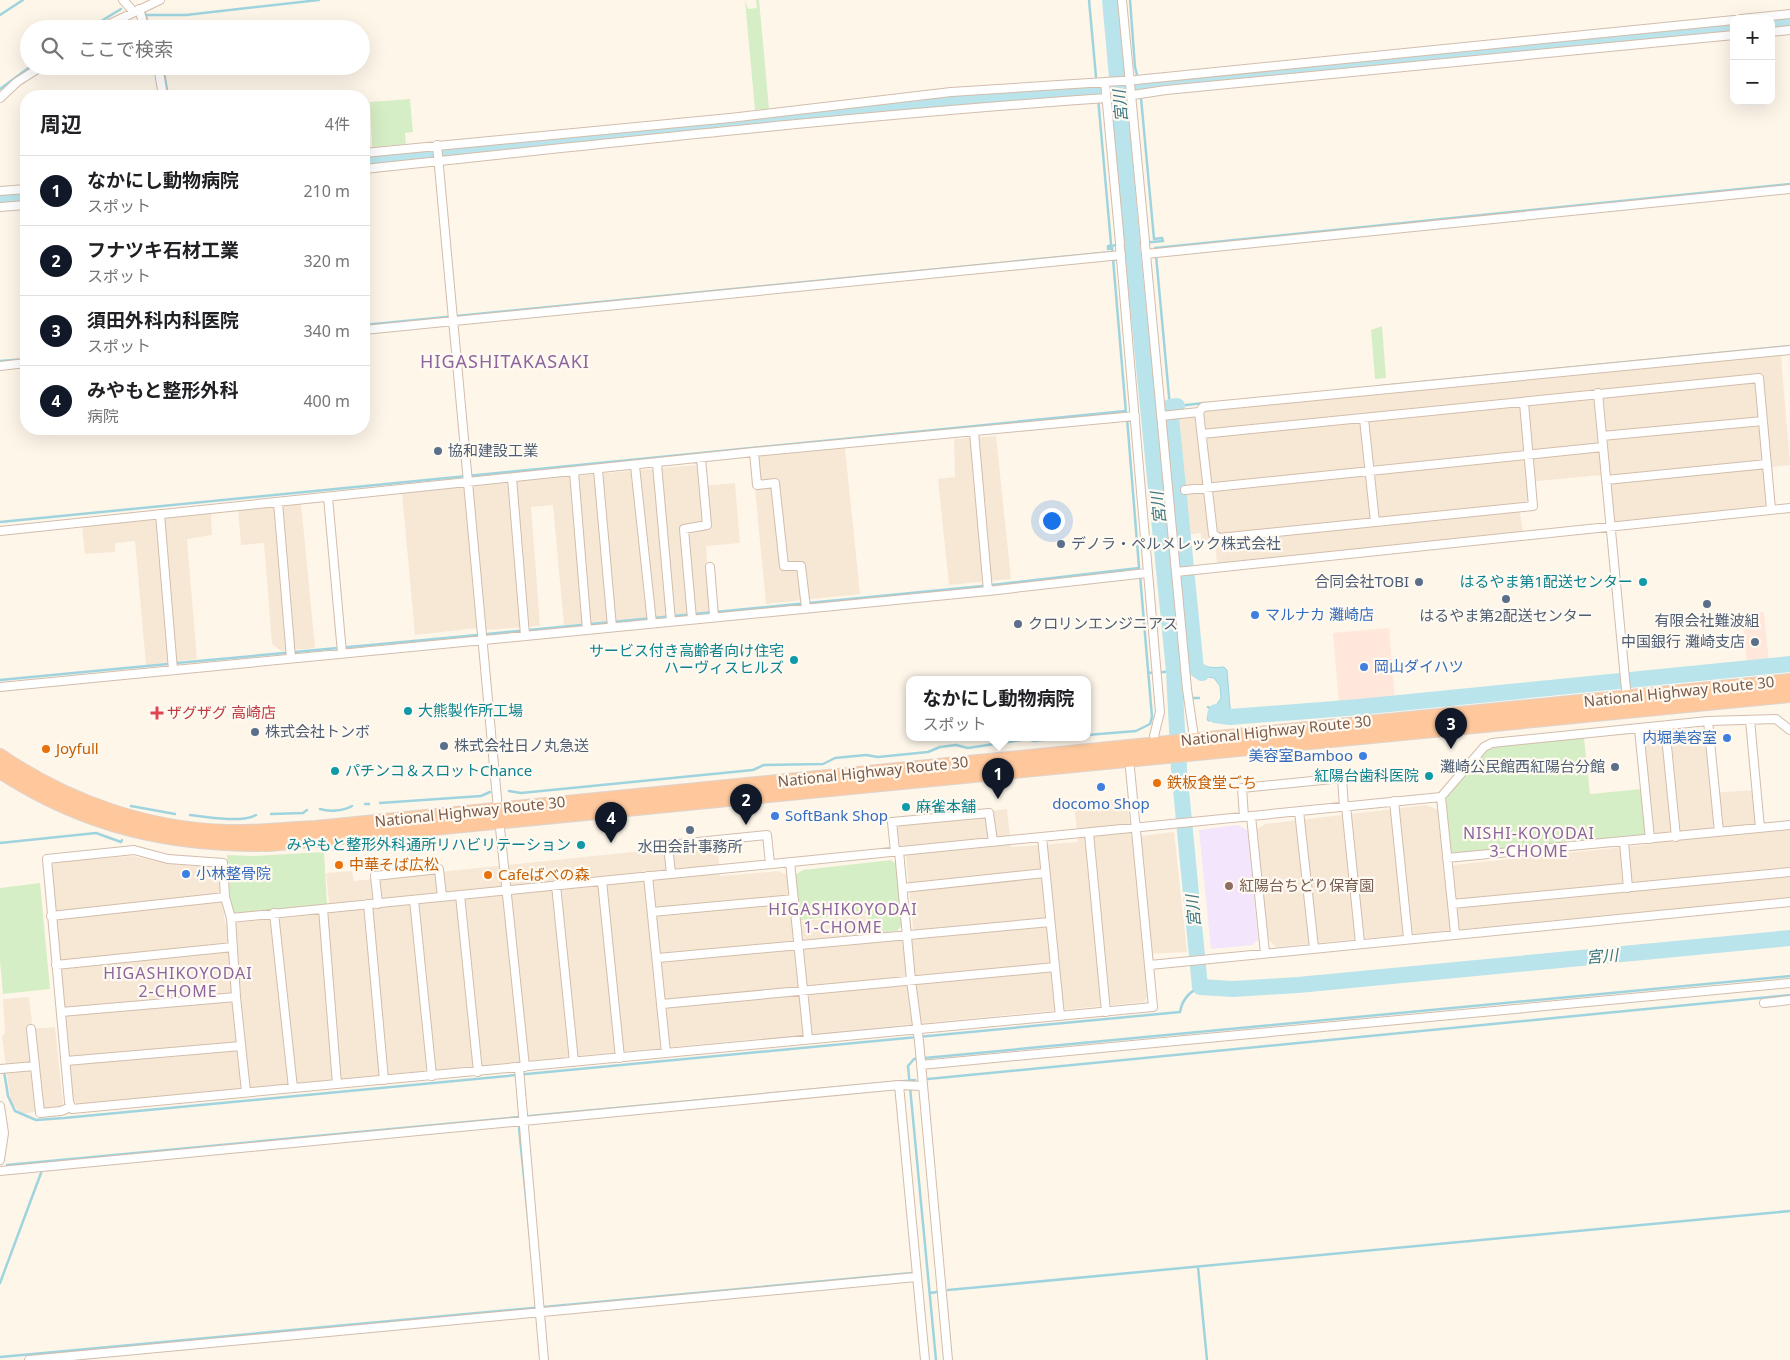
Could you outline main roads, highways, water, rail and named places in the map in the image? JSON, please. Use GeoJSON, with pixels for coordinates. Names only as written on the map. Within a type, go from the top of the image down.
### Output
{"type":"FeatureCollection","features":[{"type":"Feature","properties":{"kind":"highway","name":"National Highway Route 30"},"geometry":{"type":"LineString","coordinates":[[0,771],[59,805],[109,825],[193,842],[229,844],[277,843],[499,816],[1129,754],[1626,692],[1790,681]]}},
{"type":"Feature","properties":{"kind":"highway","name":"National Highway Route 30"},"geometry":{"type":"LineString","coordinates":[[1626,692],[1790,695]]}},
{"type":"Feature","properties":{"kind":"highway","name":"National Highway Route 30"},"geometry":{"type":"LineString","coordinates":[[0,756],[65,794],[139,820],[195,830],[230,832],[499,816]]}},
{"type":"Feature","properties":{"kind":"water"},"geometry":{"type":"Polygon","coordinates":[[[1192,654],[1198,654],[1199,659],[1204,665],[1215,668],[1224,667],[1227,670],[1230,707],[1233,719],[1208,721],[1207,718],[1221,698],[1220,686],[1214,678],[1195,675],[1191,670],[1192,654]]]}},
{"type":"Feature","properties":{"kind":"waterway"},"geometry":{"type":"LineString","coordinates":[[0,15],[23,0]]}},
{"type":"Feature","properties":{"kind":"waterway"},"geometry":{"type":"LineString","coordinates":[[146,15],[186,15],[319,0]]}},
{"type":"Feature","properties":{"kind":"waterway"},"geometry":{"type":"LineString","coordinates":[[1089,0],[1096,77]]}},
{"type":"Feature","properties":{"kind":"waterway","name":"宮川"},"geometry":{"type":"LineString","coordinates":[[1110,0],[1132,242]]}},
{"type":"Feature","properties":{"kind":"waterway"},"geometry":{"type":"LineString","coordinates":[[1130,0],[1135,67],[1140,87],[1154,239]]}},
{"type":"Feature","properties":{"kind":"waterway"},"geometry":{"type":"LineString","coordinates":[[103,20],[121,9]]}},
{"type":"Feature","properties":{"kind":"waterway"},"geometry":{"type":"LineString","coordinates":[[145,13],[147,20]]}},
{"type":"Feature","properties":{"kind":"waterway"},"geometry":{"type":"LineString","coordinates":[[1775,24],[1790,22]]}},
{"type":"Feature","properties":{"kind":"waterway"},"geometry":{"type":"LineString","coordinates":[[370,159],[983,98],[1140,87],[1730,28]]}},
{"type":"Feature","properties":{"kind":"waterway"},"geometry":{"type":"LineString","coordinates":[[0,89],[20,74]]}},
{"type":"Feature","properties":{"kind":"waterway"},"geometry":{"type":"LineString","coordinates":[[164,75],[167,90]]}},
{"type":"Feature","properties":{"kind":"waterway"},"geometry":{"type":"LineString","coordinates":[[1097,86],[1111,244]]}},
{"type":"Feature","properties":{"kind":"waterway"},"geometry":{"type":"LineString","coordinates":[[1155,248],[1790,184]]}},
{"type":"Feature","properties":{"kind":"waterway"},"geometry":{"type":"LineString","coordinates":[[0,200],[20,198]]}},
{"type":"Feature","properties":{"kind":"waterway"},"geometry":{"type":"LineString","coordinates":[[1154,239],[1162,238],[1163,241]]}},
{"type":"Feature","properties":{"kind":"waterway","name":"宮川"},"geometry":{"type":"LineString","coordinates":[[1112,248],[1108,249],[1108,246],[1163,241]]}},
{"type":"Feature","properties":{"kind":"waterway","name":"宮川"},"geometry":{"type":"LineString","coordinates":[[1132,245],[1174,671],[1179,769],[1200,987],[1233,989],[1298,985],[1790,938]]}},
{"type":"Feature","properties":{"kind":"waterway"},"geometry":{"type":"LineString","coordinates":[[1112,247],[1126,413]]}},
{"type":"Feature","properties":{"kind":"waterway"},"geometry":{"type":"LineString","coordinates":[[370,324],[1112,252]]}},
{"type":"Feature","properties":{"kind":"waterway"},"geometry":{"type":"LineString","coordinates":[[1156,255],[1170,407]]}},
{"type":"Feature","properties":{"kind":"waterway"},"geometry":{"type":"LineString","coordinates":[[1381,386],[1790,346]]}},
{"type":"Feature","properties":{"kind":"waterway"},"geometry":{"type":"LineString","coordinates":[[0,361],[20,359]]}},
{"type":"Feature","properties":{"kind":"waterway"},"geometry":{"type":"LineString","coordinates":[[1177,406],[1204,403]]}},
{"type":"Feature","properties":{"kind":"waterway"},"geometry":{"type":"LineString","coordinates":[[1177,406],[1170,407],[1196,669],[1202,673]]}},
{"type":"Feature","properties":{"kind":"waterway"},"geometry":{"type":"LineString","coordinates":[[0,522],[1126,411]]}},
{"type":"Feature","properties":{"kind":"waterway"},"geometry":{"type":"LineString","coordinates":[[1127,418],[1139,567]]}},
{"type":"Feature","properties":{"kind":"waterway"},"geometry":{"type":"LineString","coordinates":[[487,634],[983,586],[1139,568]]}},
{"type":"Feature","properties":{"kind":"waterway"},"geometry":{"type":"LineString","coordinates":[[1091,735],[1136,731],[1150,724],[1152,717],[1140,575]]}},
{"type":"Feature","properties":{"kind":"waterway"},"geometry":{"type":"LineString","coordinates":[[177,663],[478,635]]}},
{"type":"Feature","properties":{"kind":"waterway"},"geometry":{"type":"LineString","coordinates":[[0,680],[168,664]]}},
{"type":"Feature","properties":{"kind":"waterway"},"geometry":{"type":"LineString","coordinates":[[1216,712],[1215,715],[1230,717],[1359,707],[1790,664]]}},
{"type":"Feature","properties":{"kind":"waterway"},"geometry":{"type":"LineString","coordinates":[[1148,673],[1179,671]]}},
{"type":"Feature","properties":{"kind":"waterway"},"geometry":{"type":"LineString","coordinates":[[1193,698],[1199,698]]}},
{"type":"Feature","properties":{"kind":"waterway"},"geometry":{"type":"LineString","coordinates":[[1176,700],[1185,699]]}},
{"type":"Feature","properties":{"kind":"waterway"},"geometry":{"type":"LineString","coordinates":[[1208,707],[1215,711]]}},
{"type":"Feature","properties":{"kind":"waterway"},"geometry":{"type":"LineString","coordinates":[[509,791],[521,793],[753,770],[764,765],[823,764],[835,758],[866,755],[878,757],[928,752],[940,747],[956,745],[968,748],[1015,741]]}},
{"type":"Feature","properties":{"kind":"waterway"},"geometry":{"type":"LineString","coordinates":[[380,803],[481,796],[490,792]]}},
{"type":"Feature","properties":{"kind":"waterway"},"geometry":{"type":"LineString","coordinates":[[131,806],[175,814]]}},
{"type":"Feature","properties":{"kind":"waterway"},"geometry":{"type":"LineString","coordinates":[[320,809],[328,811],[345,809],[352,806]]}},
{"type":"Feature","properties":{"kind":"waterway"},"geometry":{"type":"LineString","coordinates":[[271,814],[303,813],[307,810]]}},
{"type":"Feature","properties":{"kind":"waterway"},"geometry":{"type":"LineString","coordinates":[[190,815],[233,819],[242,819],[256,815]]}},
{"type":"Feature","properties":{"kind":"waterway"},"geometry":{"type":"LineString","coordinates":[[0,843],[96,833],[121,842],[122,840]]}},
{"type":"Feature","properties":{"kind":"waterway"},"geometry":{"type":"LineString","coordinates":[[936,1360],[908,1066],[914,1059],[1790,976]]}},
{"type":"Feature","properties":{"kind":"waterway"},"geometry":{"type":"LineString","coordinates":[[4,1071],[8,1096],[15,1111],[36,1120],[1180,1012],[1182,1004],[1187,997],[1200,987]]}},
{"type":"Feature","properties":{"kind":"waterway"},"geometry":{"type":"LineString","coordinates":[[928,1079],[1790,995]]}},
{"type":"Feature","properties":{"kind":"waterway"},"geometry":{"type":"LineString","coordinates":[[7,1165],[915,1080]]}},
{"type":"Feature","properties":{"kind":"waterway"},"geometry":{"type":"LineString","coordinates":[[519,1128],[532,1258]]}},
{"type":"Feature","properties":{"kind":"waterway"},"geometry":{"type":"LineString","coordinates":[[0,1283],[41,1173]]}},
{"type":"Feature","properties":{"kind":"waterway"},"geometry":{"type":"LineString","coordinates":[[948,1290],[1790,1211]]}},
{"type":"Feature","properties":{"kind":"waterway"},"geometry":{"type":"LineString","coordinates":[[1198,1267],[1207,1360]]}},
{"type":"Feature","properties":{"kind":"waterway"},"geometry":{"type":"LineString","coordinates":[[0,1357],[912,1273]]}},
{"type":"Feature","properties":{"kind":"waterway"},"geometry":{"type":"LineString","coordinates":[[930,1293],[937,1292]]}},
{"type":"Feature","properties":{"kind":"place","name":"協和建設工業"},"geometry":{"type":"Point","coordinates":[438,451]}},
{"type":"Feature","properties":{"kind":"place","name":"デノラ・ペルメレック株式会社"},"geometry":{"type":"Point","coordinates":[1061,544]}},
{"type":"Feature","properties":{"kind":"place","name":"合同会社TOBI"},"geometry":{"type":"Point","coordinates":[1419,582]}},
{"type":"Feature","properties":{"kind":"place","name":"はるやま第1配送センター"},"geometry":{"type":"Point","coordinates":[1643,582]}},
{"type":"Feature","properties":{"kind":"place","name":"はるやま第2配送センター"},"geometry":{"type":"Point","coordinates":[1506,599]}},
{"type":"Feature","properties":{"kind":"place","name":"有限会社難波組"},"geometry":{"type":"Point","coordinates":[1707,604]}},
{"type":"Feature","properties":{"kind":"place","name":"マルナカ 灘崎店"},"geometry":{"type":"Point","coordinates":[1255,615]}},
{"type":"Feature","properties":{"kind":"place","name":"クロリンエンジニアス"},"geometry":{"type":"Point","coordinates":[1018,624]}},
{"type":"Feature","properties":{"kind":"place","name":"中国銀行 灘崎支店"},"geometry":{"type":"Point","coordinates":[1755,642]}},
{"type":"Feature","properties":{"kind":"place","name":"サービス付き高齢者向け住宅 ハーヴィスヒルズ"},"geometry":{"type":"Point","coordinates":[794,660]}},
{"type":"Feature","properties":{"kind":"place","name":"岡山ダイハツ"},"geometry":{"type":"Point","coordinates":[1364,667]}},
{"type":"Feature","properties":{"kind":"place","name":"大熊製作所工場"},"geometry":{"type":"Point","coordinates":[408,711]}},
{"type":"Feature","properties":{"kind":"place","name":"ザグザグ 高崎店"},"geometry":{"type":"Point","coordinates":[157,713]}},
{"type":"Feature","properties":{"kind":"place","name":"株式会社トンボ"},"geometry":{"type":"Point","coordinates":[255,732]}},
{"type":"Feature","properties":{"kind":"place","name":"内堀美容室"},"geometry":{"type":"Point","coordinates":[1727,738]}},
{"type":"Feature","properties":{"kind":"place","name":"株式会社日ノ丸急送"},"geometry":{"type":"Point","coordinates":[444,746]}},
{"type":"Feature","properties":{"kind":"place","name":"Joyfull"},"geometry":{"type":"Point","coordinates":[46,749]}},
{"type":"Feature","properties":{"kind":"place","name":"須田外科内科医院"},"geometry":{"type":"Point","coordinates":[1451,749]}},
{"type":"Feature","properties":{"kind":"place","name":"美容室Bamboo"},"geometry":{"type":"Point","coordinates":[1363,756]}},
{"type":"Feature","properties":{"kind":"place","name":"灘崎公民館西紅陽台分館"},"geometry":{"type":"Point","coordinates":[1615,767]}},
{"type":"Feature","properties":{"kind":"place","name":"パチンコ＆スロットChance"},"geometry":{"type":"Point","coordinates":[335,771]}},
{"type":"Feature","properties":{"kind":"place","name":"紅陽台歯科医院"},"geometry":{"type":"Point","coordinates":[1429,776]}},
{"type":"Feature","properties":{"kind":"place","name":"鉄板食堂ごち"},"geometry":{"type":"Point","coordinates":[1157,783]}},
{"type":"Feature","properties":{"kind":"place","name":"docomo Shop"},"geometry":{"type":"Point","coordinates":[1101,787]}},
{"type":"Feature","properties":{"kind":"place","name":"なかにし動物病院"},"geometry":{"type":"Point","coordinates":[998,799]}},
{"type":"Feature","properties":{"kind":"place","name":"麻雀本舗"},"geometry":{"type":"Point","coordinates":[906,807]}},
{"type":"Feature","properties":{"kind":"place","name":"SoftBank Shop"},"geometry":{"type":"Point","coordinates":[775,816]}},
{"type":"Feature","properties":{"kind":"place","name":"フナツキ石材工業"},"geometry":{"type":"Point","coordinates":[746,825]}},
{"type":"Feature","properties":{"kind":"place","name":"水田会計事務所"},"geometry":{"type":"Point","coordinates":[690,830]}},
{"type":"Feature","properties":{"kind":"place","name":"みやもと整形外科"},"geometry":{"type":"Point","coordinates":[611,843]}},
{"type":"Feature","properties":{"kind":"place","name":"みやもと整形外科通所リハビリテーション"},"geometry":{"type":"Point","coordinates":[581,845]}},
{"type":"Feature","properties":{"kind":"place","name":"中華そば広松"},"geometry":{"type":"Point","coordinates":[339,865]}},
{"type":"Feature","properties":{"kind":"place","name":"小林整骨院"},"geometry":{"type":"Point","coordinates":[186,874]}},
{"type":"Feature","properties":{"kind":"place","name":"Cafeばべの森"},"geometry":{"type":"Point","coordinates":[488,875]}},
{"type":"Feature","properties":{"kind":"place","name":"紅陽台ちどり保育園"},"geometry":{"type":"Point","coordinates":[1229,886]}},
{"type":"Feature","properties":{"kind":"district","name":"HIGASHITAKASAKI"},"geometry":{"type":"Point","coordinates":[505,362]}},
{"type":"Feature","properties":{"kind":"district","name":"NISHI-KOYODAI 3-CHOME"},"geometry":{"type":"Point","coordinates":[1529,842]}},
{"type":"Feature","properties":{"kind":"district","name":"HIGASHIKOYODAI 1-CHOME"},"geometry":{"type":"Point","coordinates":[843,918]}},
{"type":"Feature","properties":{"kind":"district","name":"HIGASHIKOYODAI 2-CHOME"},"geometry":{"type":"Point","coordinates":[178,982]}}]}
